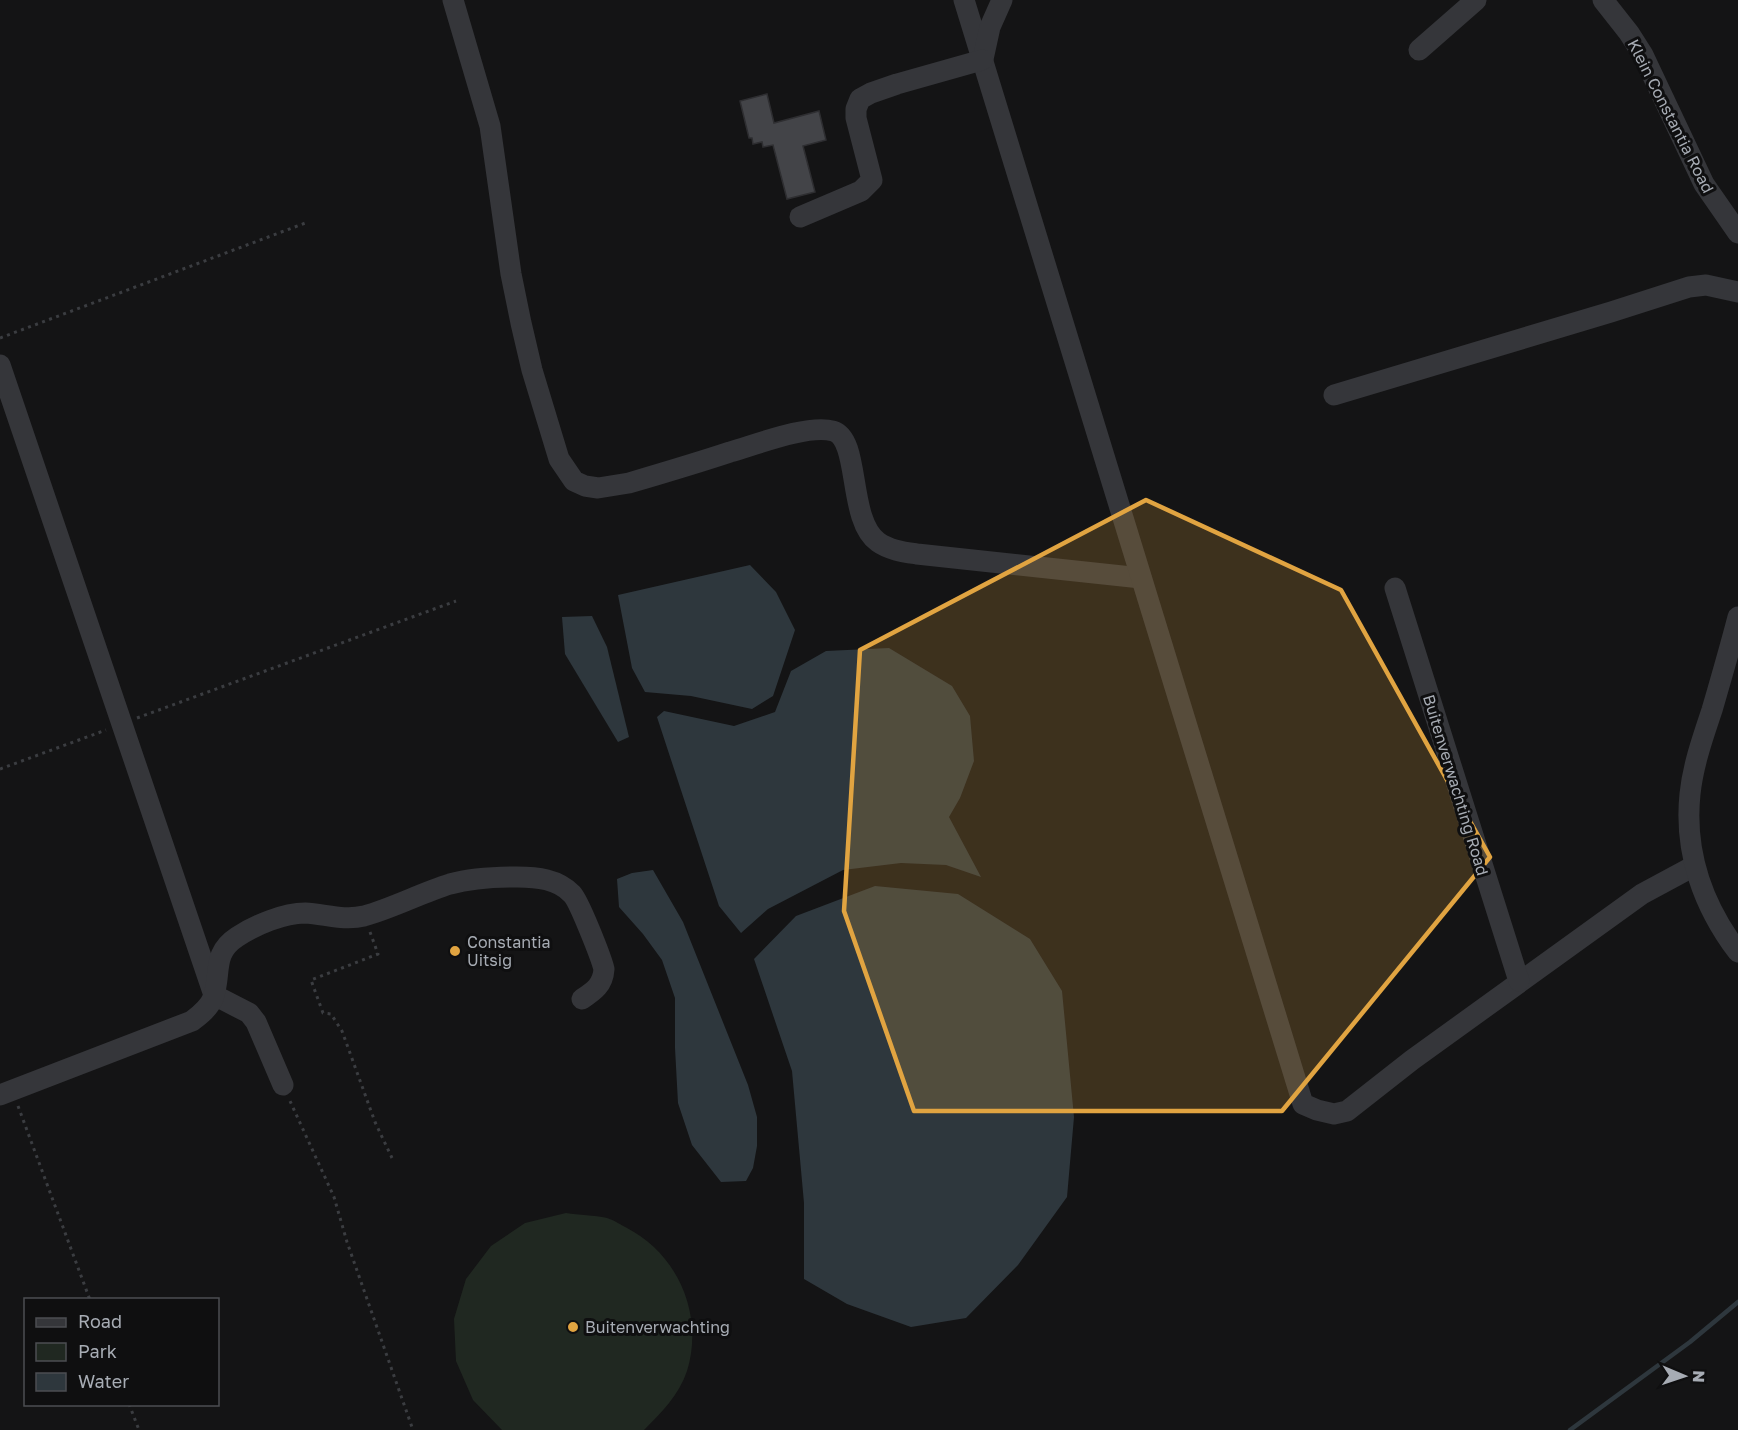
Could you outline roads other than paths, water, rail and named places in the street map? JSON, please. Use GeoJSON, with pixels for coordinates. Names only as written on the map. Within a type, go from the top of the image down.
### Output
{"type":"FeatureCollection","features":[{"type":"Feature","properties":{"kind":"street"},"geometry":{"type":"LineString","coordinates":[[453,0],[490,126],[511,274],[532,370],[559,459],[574,480],[585,486],[611,487],[790,434],[831,430],[838,433],[846,444],[850,454],[858,507],[865,525],[876,542],[900,551],[917,554],[1142,578]]}},
{"type":"Feature","properties":{"kind":"street"},"geometry":{"type":"LineString","coordinates":[[964,0],[1303,1104],[1324,1112],[1340,1113],[1355,1106],[1412,1060],[1519,981],[1642,894],[1694,866]]}},
{"type":"Feature","properties":{"kind":"street"},"geometry":{"type":"LineString","coordinates":[[982,60],[990,27],[1002,0]]}},
{"type":"Feature","properties":{"kind":"street"},"geometry":{"type":"LineString","coordinates":[[1419,50],[1476,0]]}},
{"type":"Feature","properties":{"kind":"street","name":"Klein Constantia Road"},"geometry":{"type":"LineString","coordinates":[[1603,0],[1643,55],[1704,184],[1738,233]]}},
{"type":"Feature","properties":{"kind":"street"},"geometry":{"type":"LineString","coordinates":[[800,217],[855,195],[870,184],[872,175],[856,118],[858,103],[863,97],[897,84],[982,60]]}},
{"type":"Feature","properties":{"kind":"street"},"geometry":{"type":"LineString","coordinates":[[1334,395],[1689,287],[1706,285],[1738,292]]}},
{"type":"Feature","properties":{"kind":"street"},"geometry":{"type":"LineString","coordinates":[[0,365],[214,995],[242,1008],[256,1022],[283,1085]]}},
{"type":"Feature","properties":{"kind":"street","name":"Buitenverwachting Road"},"geometry":{"type":"LineString","coordinates":[[1395,588],[1519,981]]}},
{"type":"Feature","properties":{"kind":"street"},"geometry":{"type":"LineString","coordinates":[[1738,617],[1693,779],[1689,816],[1694,866],[1702,891],[1709,907],[1738,952]]}},
{"type":"Feature","properties":{"kind":"street"},"geometry":{"type":"LineString","coordinates":[[6,1093],[181,1027],[201,1014],[214,995],[222,952],[236,938],[248,931],[294,914],[305,913],[335,917],[364,916],[463,881],[491,877],[529,877],[552,881],[574,896],[602,963],[603,976],[597,989],[582,999]]}},
{"type":"Feature","properties":{"kind":"water"},"geometry":{"type":"Polygon","coordinates":[[[750,565],[776,592],[795,630],[773,696],[752,709],[691,696],[645,692],[632,668],[618,595],[750,565]]]}},
{"type":"Feature","properties":{"kind":"water"},"geometry":{"type":"Polygon","coordinates":[[[592,616],[607,647],[629,737],[618,742],[565,654],[562,617],[592,616]]]}},
{"type":"Feature","properties":{"kind":"water"},"geometry":{"type":"Polygon","coordinates":[[[889,648],[952,686],[970,716],[974,761],[960,798],[949,817],[981,877],[946,865],[901,863],[843,870],[768,909],[741,933],[719,906],[657,717],[664,711],[734,726],[775,712],[791,671],[826,651],[889,648]]]}},
{"type":"Feature","properties":{"kind":"water"},"geometry":{"type":"Polygon","coordinates":[[[653,870],[683,922],[748,1085],[757,1117],[757,1146],[753,1168],[746,1181],[721,1182],[692,1145],[678,1103],[675,998],[662,960],[619,907],[617,879],[632,873],[653,870]]]}},
{"type":"Feature","properties":{"kind":"water"},"geometry":{"type":"Polygon","coordinates":[[[875,886],[958,894],[1030,939],[1062,991],[1074,1117],[1067,1197],[1018,1265],[966,1318],[911,1327],[847,1304],[804,1279],[804,1203],[792,1071],[754,959],[796,916],[875,886]]]}},
{"type":"Feature","properties":{"kind":"waterway"},"geometry":{"type":"LineString","coordinates":[[1570,1430],[1690,1342],[1738,1302]]}},
{"type":"Feature","properties":{"kind":"place","name":"Constantia Uitsig"},"geometry":{"type":"Point","coordinates":[455,951]}},
{"type":"Feature","properties":{"kind":"place","name":"Buitenverwachting"},"geometry":{"type":"Point","coordinates":[573,1327]}}]}
